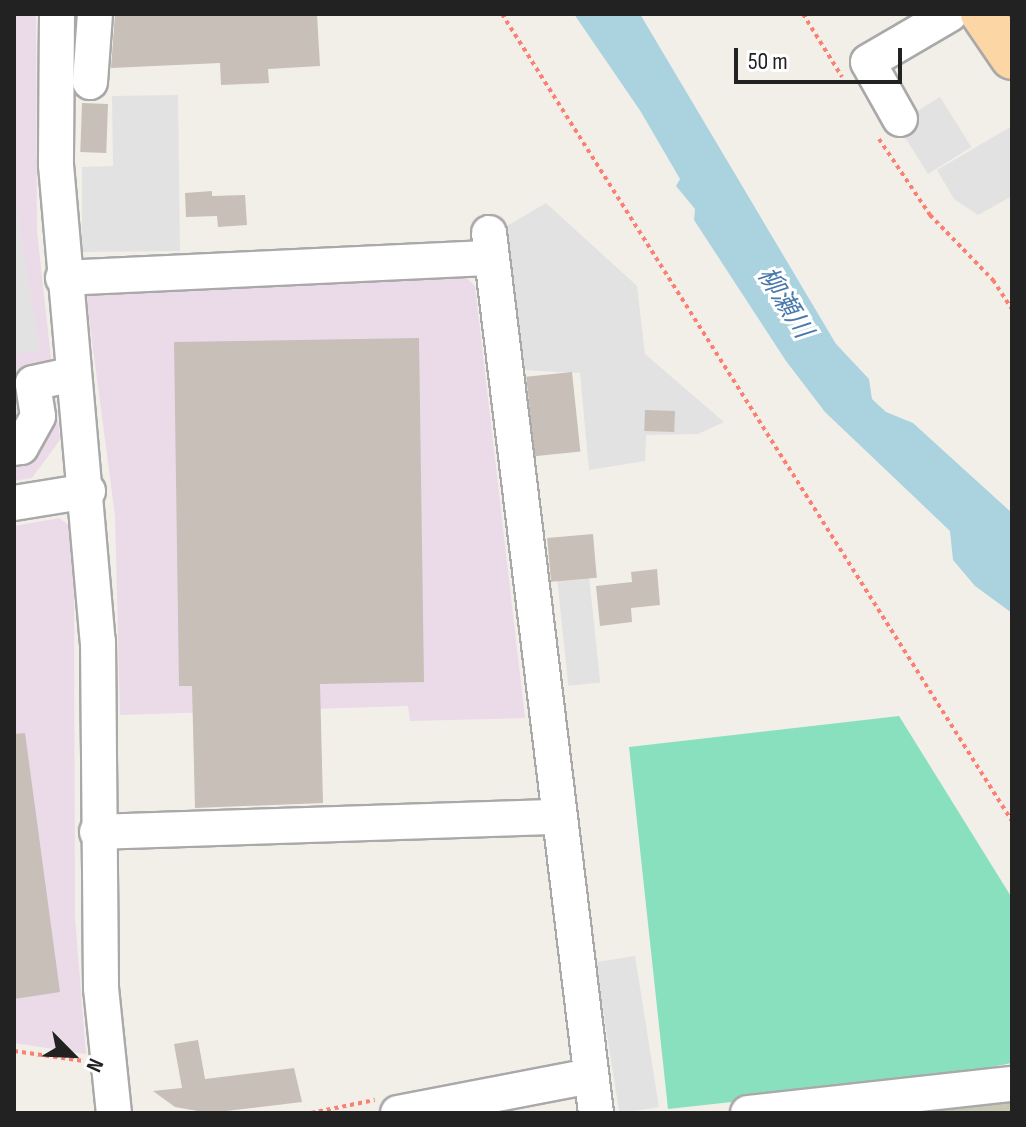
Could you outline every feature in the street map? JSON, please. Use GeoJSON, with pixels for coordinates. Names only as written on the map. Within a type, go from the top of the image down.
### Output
{"type":"FeatureCollection","features":[{"type":"Feature","properties":{"kind":"main road"},"geometry":{"type":"LineString","coordinates":[[982,14],[1012,58]]}},
{"type":"Feature","properties":{"kind":"street"},"geometry":{"type":"LineString","coordinates":[[57,14],[63,278],[88,491],[98,641],[97,832],[101,988],[114,1113]]}},
{"type":"Feature","properties":{"kind":"street"},"geometry":{"type":"LineString","coordinates":[[90,82],[95,14]]}},
{"type":"Feature","properties":{"kind":"street"},"geometry":{"type":"LineString","coordinates":[[889,128],[868,62],[950,14]]}},
{"type":"Feature","properties":{"kind":"street"},"geometry":{"type":"LineString","coordinates":[[63,278],[490,246],[557,817],[596,1113]]}},
{"type":"Feature","properties":{"kind":"street"},"geometry":{"type":"LineString","coordinates":[[14,448],[21,447],[38,416],[33,383],[74,374]]}},
{"type":"Feature","properties":{"kind":"street"},"geometry":{"type":"LineString","coordinates":[[14,503],[88,491]]}},
{"type":"Feature","properties":{"kind":"street"},"geometry":{"type":"LineString","coordinates":[[97,832],[557,817]]}},
{"type":"Feature","properties":{"kind":"street"},"geometry":{"type":"LineString","coordinates":[[392,1106],[590,1076]]}},
{"type":"Feature","properties":{"kind":"street"},"geometry":{"type":"LineString","coordinates":[[748,1113],[1012,1084]]}},
{"type":"Feature","properties":{"kind":"path"},"geometry":{"type":"LineString","coordinates":[[502,14],[1012,821]]}},
{"type":"Feature","properties":{"kind":"path"},"geometry":{"type":"LineString","coordinates":[[803,14],[848,88]]}},
{"type":"Feature","properties":{"kind":"path"},"geometry":{"type":"LineString","coordinates":[[889,128],[930,215],[993,280],[1012,309]]}},
{"type":"Feature","properties":{"kind":"path"},"geometry":{"type":"LineString","coordinates":[[14,1051],[93,1063]]}},
{"type":"Feature","properties":{"kind":"path"},"geometry":{"type":"LineString","coordinates":[[311,1113],[392,1106]]}},
{"type":"Feature","properties":{"kind":"shaded area"},"geometry":{"type":"Polygon","coordinates":[[[14,14],[36,14],[37,231],[60,440],[32,478],[14,481],[14,14]]]}},
{"type":"Feature","properties":{"kind":"shaded area"},"geometry":{"type":"Polygon","coordinates":[[[178,95],[180,251],[82,252],[82,167],[113,166],[112,96],[178,95]]]}},
{"type":"Feature","properties":{"kind":"shaded area"},"geometry":{"type":"Polygon","coordinates":[[[940,97],[971,147],[928,174],[897,124],[940,97]]]}},
{"type":"Feature","properties":{"kind":"shaded area"},"geometry":{"type":"Polygon","coordinates":[[[1012,126],[1012,196],[978,215],[954,199],[937,170],[1012,126]]]}},
{"type":"Feature","properties":{"kind":"shaded area"},"geometry":{"type":"Polygon","coordinates":[[[14,195],[40,350],[14,354],[14,195]]]}},
{"type":"Feature","properties":{"kind":"shaded area"},"geometry":{"type":"Polygon","coordinates":[[[546,203],[637,286],[645,354],[724,422],[698,434],[646,435],[645,461],[589,470],[580,373],[522,370],[507,226],[546,203]]]}},
{"type":"Feature","properties":{"kind":"shaded area"},"geometry":{"type":"Polygon","coordinates":[[[466,277],[475,286],[525,718],[410,721],[408,706],[120,715],[115,516],[86,295],[93,289],[466,277]]]}},
{"type":"Feature","properties":{"kind":"shaded area"},"geometry":{"type":"Polygon","coordinates":[[[59,518],[70,526],[74,583],[75,917],[86,1054],[14,1043],[14,526],[59,518]]]}},
{"type":"Feature","properties":{"kind":"shaded area"},"geometry":{"type":"Polygon","coordinates":[[[589,576],[600,682],[568,686],[557,579],[589,576]]]}},
{"type":"Feature","properties":{"kind":"shaded area"},"geometry":{"type":"Polygon","coordinates":[[[635,956],[659,1107],[619,1113],[595,962],[635,956]]]}},
{"type":"Feature","properties":{"kind":"shaded area"},"geometry":{"type":"Polygon","coordinates":[[[1012,1097],[1012,1113],[887,1113],[1012,1097]]]}},
{"type":"Feature","properties":{"kind":"green space"},"geometry":{"type":"Polygon","coordinates":[[[899,716],[1012,898],[1012,1063],[914,1082],[668,1109],[629,747],[899,716]]]}},
{"type":"Feature","properties":{"kind":"water","name":"柳瀬川"},"geometry":{"type":"Polygon","coordinates":[[[574,14],[640,14],[836,344],[869,379],[872,399],[886,412],[913,423],[1012,513],[1012,613],[975,586],[953,560],[950,531],[825,412],[786,361],[694,220],[695,209],[676,186],[680,179],[641,112],[574,14]]]}},
{"type":"Feature","properties":{"kind":"building"},"geometry":{"type":"Polygon","coordinates":[[[115,14],[317,14],[320,66],[268,69],[269,83],[221,85],[220,63],[111,68],[115,14]]]}},
{"type":"Feature","properties":{"kind":"building"},"geometry":{"type":"Polygon","coordinates":[[[82,103],[108,104],[106,153],[80,152],[82,103]]]}},
{"type":"Feature","properties":{"kind":"building"},"geometry":{"type":"Polygon","coordinates":[[[212,191],[212,196],[245,195],[247,225],[218,227],[217,216],[186,217],[185,193],[212,191]]]}},
{"type":"Feature","properties":{"kind":"building"},"geometry":{"type":"Polygon","coordinates":[[[419,338],[424,682],[320,684],[323,803],[195,808],[192,686],[179,686],[174,342],[419,338]]]}},
{"type":"Feature","properties":{"kind":"building"},"geometry":{"type":"Polygon","coordinates":[[[572,372],[580,452],[535,456],[526,377],[572,372]]]}},
{"type":"Feature","properties":{"kind":"building"},"geometry":{"type":"Polygon","coordinates":[[[645,410],[675,411],[674,432],[644,431],[645,410]]]}},
{"type":"Feature","properties":{"kind":"building"},"geometry":{"type":"Polygon","coordinates":[[[593,534],[597,578],[551,582],[547,538],[593,534]]]}},
{"type":"Feature","properties":{"kind":"building"},"geometry":{"type":"Polygon","coordinates":[[[657,569],[660,605],[631,608],[632,622],[600,626],[596,586],[632,582],[631,572],[657,569]]]}},
{"type":"Feature","properties":{"kind":"building"},"geometry":{"type":"Polygon","coordinates":[[[25,733],[60,992],[14,999],[14,734],[25,733]]]}},
{"type":"Feature","properties":{"kind":"building"},"geometry":{"type":"Polygon","coordinates":[[[198,1040],[205,1079],[294,1068],[302,1102],[209,1113],[175,1107],[153,1091],[182,1088],[174,1044],[198,1040]]]}}]}
